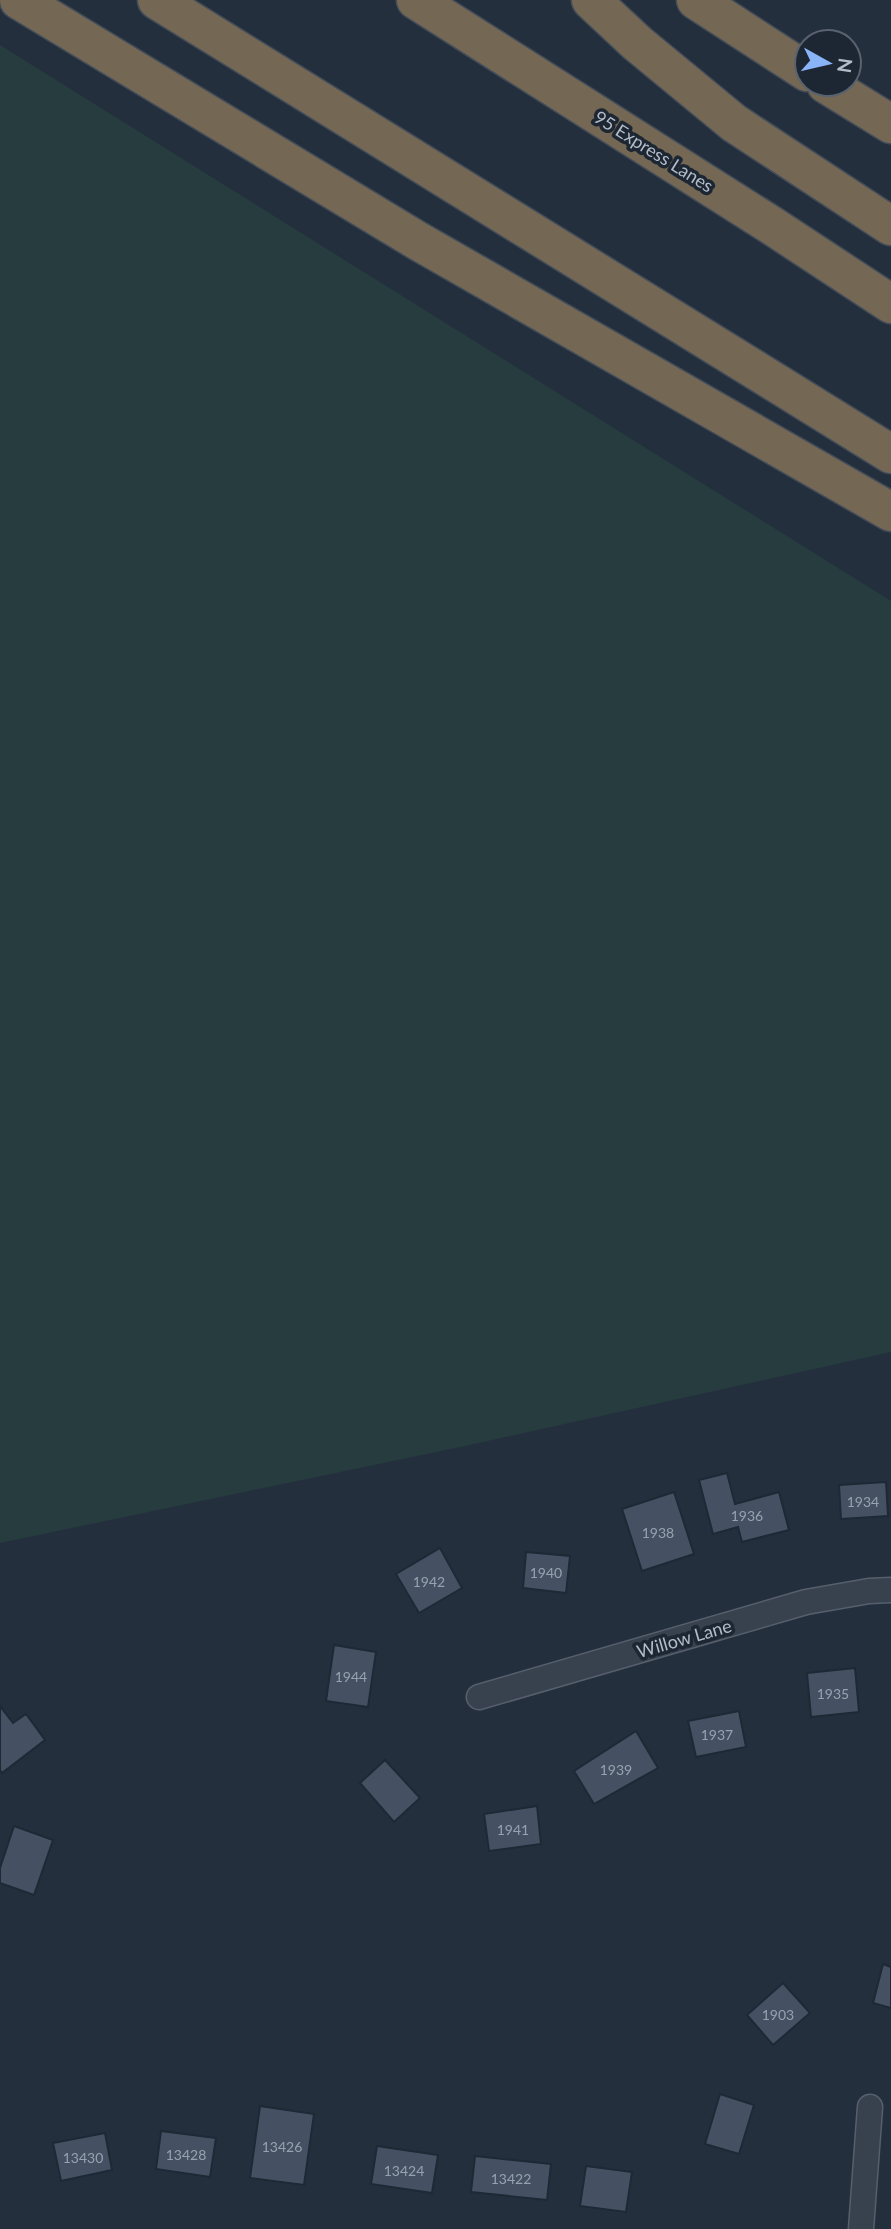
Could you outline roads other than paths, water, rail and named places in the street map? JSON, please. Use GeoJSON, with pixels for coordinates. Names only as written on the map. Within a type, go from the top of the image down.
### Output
{"type":"FeatureCollection","features":[{"type":"Feature","properties":{"kind":"highway"},"geometry":{"type":"LineString","coordinates":[[19,0],[418,241],[891,512]]}},
{"type":"Feature","properties":{"kind":"highway"},"geometry":{"type":"LineString","coordinates":[[158,0],[891,454]]}},
{"type":"Feature","properties":{"kind":"highway","name":"95 Express Lanes"},"geometry":{"type":"LineString","coordinates":[[416,0],[891,304]]}},
{"type":"Feature","properties":{"kind":"highway"},"geometry":{"type":"LineString","coordinates":[[591,0],[637,43],[734,123],[891,226]]}},
{"type":"Feature","properties":{"kind":"highway"},"geometry":{"type":"LineString","coordinates":[[696,0],[793,63]]}},
{"type":"Feature","properties":{"kind":"highway"},"geometry":{"type":"LineString","coordinates":[[849,98],[891,124]]}},
{"type":"Feature","properties":{"kind":"street","name":"Willow Lane"},"geometry":{"type":"LineString","coordinates":[[479,1698],[806,1602],[891,1590]]}},
{"type":"Feature","properties":{"kind":"street"},"geometry":{"type":"LineString","coordinates":[[860,2229],[870,2107]]}}]}
